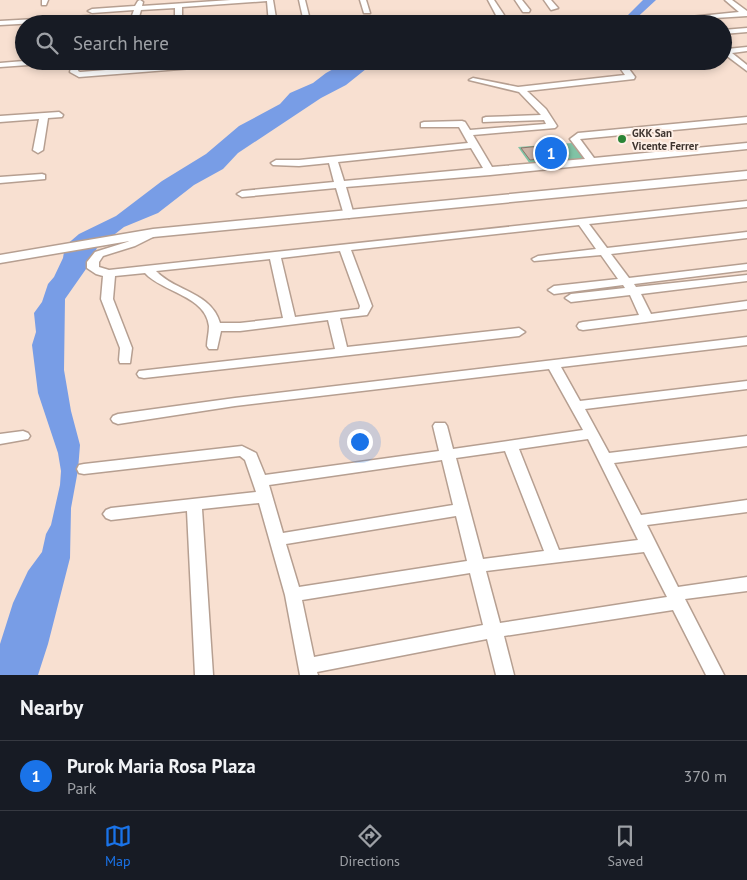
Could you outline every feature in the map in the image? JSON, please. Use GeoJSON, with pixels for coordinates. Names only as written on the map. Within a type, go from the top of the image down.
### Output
{"type":"FeatureCollection","features":[{"type":"Feature","properties":{"kind":"street"},"geometry":{"type":"LineString","coordinates":[[92,15],[96,0]]}},
{"type":"Feature","properties":{"kind":"street"},"geometry":{"type":"LineString","coordinates":[[102,15],[140,4],[179,5],[264,0]]}},
{"type":"Feature","properties":{"kind":"street"},"geometry":{"type":"LineString","coordinates":[[270,0],[272,15]]}},
{"type":"Feature","properties":{"kind":"street"},"geometry":{"type":"LineString","coordinates":[[302,0],[305,15]]}},
{"type":"Feature","properties":{"kind":"street"},"geometry":{"type":"LineString","coordinates":[[363,0],[367,11]]}},
{"type":"Feature","properties":{"kind":"street"},"geometry":{"type":"LineString","coordinates":[[491,0],[500,15]]}},
{"type":"Feature","properties":{"kind":"street"},"geometry":{"type":"LineString","coordinates":[[518,0],[526,10]]}},
{"type":"Feature","properties":{"kind":"street"},"geometry":{"type":"LineString","coordinates":[[547,0],[554,8]]}},
{"type":"Feature","properties":{"kind":"street"},"geometry":{"type":"LineString","coordinates":[[728,0],[747,14]]}},
{"type":"Feature","properties":{"kind":"street"},"geometry":{"type":"LineString","coordinates":[[214,3],[216,15]]}},
{"type":"Feature","properties":{"kind":"street"},"geometry":{"type":"LineString","coordinates":[[178,15],[179,5]]}},
{"type":"Feature","properties":{"kind":"street"},"geometry":{"type":"LineString","coordinates":[[731,15],[747,14]]}},
{"type":"Feature","properties":{"kind":"street"},"geometry":{"type":"LineString","coordinates":[[0,23],[15,23]]}},
{"type":"Feature","properties":{"kind":"street"},"geometry":{"type":"LineString","coordinates":[[732,31],[747,30]]}},
{"type":"Feature","properties":{"kind":"street"},"geometry":{"type":"LineString","coordinates":[[732,50],[747,49]]}},
{"type":"Feature","properties":{"kind":"street"},"geometry":{"type":"LineString","coordinates":[[732,56],[747,68]]}},
{"type":"Feature","properties":{"kind":"street"},"geometry":{"type":"LineString","coordinates":[[0,65],[15,64]]}},
{"type":"Feature","properties":{"kind":"street"},"geometry":{"type":"LineString","coordinates":[[25,73],[28,70]]}},
{"type":"Feature","properties":{"kind":"street"},"geometry":{"type":"LineString","coordinates":[[75,70],[74,72],[77,74],[138,70]]}},
{"type":"Feature","properties":{"kind":"street"},"geometry":{"type":"LineString","coordinates":[[519,89],[631,77],[626,70]]}},
{"type":"Feature","properties":{"kind":"street"},"geometry":{"type":"LineString","coordinates":[[468,133],[552,126],[547,117],[525,92],[519,89],[473,80]]}},
{"type":"Feature","properties":{"kind":"street"},"geometry":{"type":"LineString","coordinates":[[0,115],[44,113],[38,150]]}},
{"type":"Feature","properties":{"kind":"street"},"geometry":{"type":"LineString","coordinates":[[0,119],[59,115]]}},
{"type":"Feature","properties":{"kind":"street"},"geometry":{"type":"LineString","coordinates":[[486,120],[547,117]]}},
{"type":"Feature","properties":{"kind":"street"},"geometry":{"type":"LineString","coordinates":[[592,161],[576,141],[575,138],[578,136],[747,120]]}},
{"type":"Feature","properties":{"kind":"street"},"geometry":{"type":"LineString","coordinates":[[424,125],[457,124],[464,126],[490,172]]}},
{"type":"Feature","properties":{"kind":"street"},"geometry":{"type":"LineString","coordinates":[[276,163],[290,164],[475,145]]}},
{"type":"Feature","properties":{"kind":"street"},"geometry":{"type":"LineString","coordinates":[[242,194],[490,172],[747,146]]}},
{"type":"Feature","properties":{"kind":"street"},"geometry":{"type":"LineString","coordinates":[[333,160],[349,215]]}},
{"type":"Feature","properties":{"kind":"street"},"geometry":{"type":"LineString","coordinates":[[0,259],[119,238],[153,234],[747,174]]}},
{"type":"Feature","properties":{"kind":"street"},"geometry":{"type":"LineString","coordinates":[[0,180],[42,177]]}},
{"type":"Feature","properties":{"kind":"street"},"geometry":{"type":"LineString","coordinates":[[153,234],[131,244],[99,254],[93,262],[93,268],[100,272],[109,273],[747,204]]}},
{"type":"Feature","properties":{"kind":"street"},"geometry":{"type":"LineString","coordinates":[[582,222],[630,287],[646,316]]}},
{"type":"Feature","properties":{"kind":"street"},"geometry":{"type":"LineString","coordinates":[[538,259],[747,235]]}},
{"type":"Feature","properties":{"kind":"street"},"geometry":{"type":"LineString","coordinates":[[215,327],[240,327],[363,312],[366,306],[344,247]]}},
{"type":"Feature","properties":{"kind":"street"},"geometry":{"type":"LineString","coordinates":[[275,254],[290,321]]}},
{"type":"Feature","properties":{"kind":"street"},"geometry":{"type":"LineString","coordinates":[[571,298],[747,267]]}},
{"type":"Feature","properties":{"kind":"street"},"geometry":{"type":"LineString","coordinates":[[147,268],[151,275],[203,305],[211,315],[215,327],[212,346]]}},
{"type":"Feature","properties":{"kind":"street"},"geometry":{"type":"LineString","coordinates":[[109,273],[108,299],[126,348],[125,360]]}},
{"type":"Feature","properties":{"kind":"street"},"geometry":{"type":"LineString","coordinates":[[554,290],[630,287],[747,278]]}},
{"type":"Feature","properties":{"kind":"street"},"geometry":{"type":"LineString","coordinates":[[583,326],[646,316],[747,305]]}},
{"type":"Feature","properties":{"kind":"street"},"geometry":{"type":"LineString","coordinates":[[333,316],[342,353]]}},
{"type":"Feature","properties":{"kind":"street"},"geometry":{"type":"LineString","coordinates":[[144,374],[520,332]]}},
{"type":"Feature","properties":{"kind":"street"},"geometry":{"type":"LineString","coordinates":[[118,419],[234,402],[747,341]]}},
{"type":"Feature","properties":{"kind":"street"},"geometry":{"type":"LineString","coordinates":[[553,364],[592,434],[715,675]]}},
{"type":"Feature","properties":{"kind":"street"},"geometry":{"type":"LineString","coordinates":[[577,406],[747,385]]}},
{"type":"Feature","properties":{"kind":"street"},"geometry":{"type":"LineString","coordinates":[[440,426],[460,510],[505,675]]}},
{"type":"Feature","properties":{"kind":"street"},"geometry":{"type":"LineString","coordinates":[[111,514],[194,504],[262,489],[447,454],[592,434]]}},
{"type":"Feature","properties":{"kind":"street"},"geometry":{"type":"LineString","coordinates":[[0,439],[23,436]]}},
{"type":"Feature","properties":{"kind":"street"},"geometry":{"type":"LineString","coordinates":[[605,459],[747,441]]}},
{"type":"Feature","properties":{"kind":"street"},"geometry":{"type":"LineString","coordinates":[[510,445],[554,556]]}},
{"type":"Feature","properties":{"kind":"street"},"geometry":{"type":"LineString","coordinates":[[84,469],[242,450],[251,457],[293,595],[308,670],[492,631],[747,584]]}},
{"type":"Feature","properties":{"kind":"street"},"geometry":{"type":"LineString","coordinates":[[194,504],[204,675]]}},
{"type":"Feature","properties":{"kind":"street"},"geometry":{"type":"LineString","coordinates":[[637,521],[747,506]]}},
{"type":"Feature","properties":{"kind":"street"},"geometry":{"type":"LineString","coordinates":[[277,540],[460,510]]}},
{"type":"Feature","properties":{"kind":"street"},"geometry":{"type":"LineString","coordinates":[[293,595],[476,566],[649,545]]}},
{"type":"Feature","properties":{"kind":"green space"},"geometry":{"type":"Polygon","coordinates":[[[572,143],[585,159],[530,164],[518,147],[572,143]]]}},
{"type":"Feature","properties":{"kind":"water"},"geometry":{"type":"Polygon","coordinates":[[[643,0],[656,0],[640,15],[628,15],[643,0]]]}},
{"type":"Feature","properties":{"kind":"water"},"geometry":{"type":"Polygon","coordinates":[[[332,70],[365,70],[346,85],[321,98],[238,153],[223,169],[194,185],[158,213],[124,227],[97,248],[86,269],[65,299],[64,370],[71,411],[80,445],[78,470],[71,508],[70,558],[38,675],[0,675],[0,644],[13,603],[28,571],[42,552],[46,534],[51,525],[60,485],[61,471],[58,453],[38,393],[32,345],[36,332],[34,313],[42,302],[48,284],[54,277],[63,258],[65,246],[79,234],[116,216],[162,181],[206,154],[239,126],[280,104],[290,93],[313,83],[332,70]]]}},
{"type":"Feature","properties":{"kind":"building"},"geometry":{"type":"Polygon","coordinates":[[[560,144],[569,156],[530,160],[521,148],[560,144]]]}},
{"type":"Feature","properties":{"kind":"place","name":"GKK San Vicente Ferrer"},"geometry":{"type":"Point","coordinates":[622,139]}},
{"type":"Feature","properties":{"kind":"place","name":"Purok Maria Rosa Plaza"},"geometry":{"type":"Point","coordinates":[551,153]}}]}
